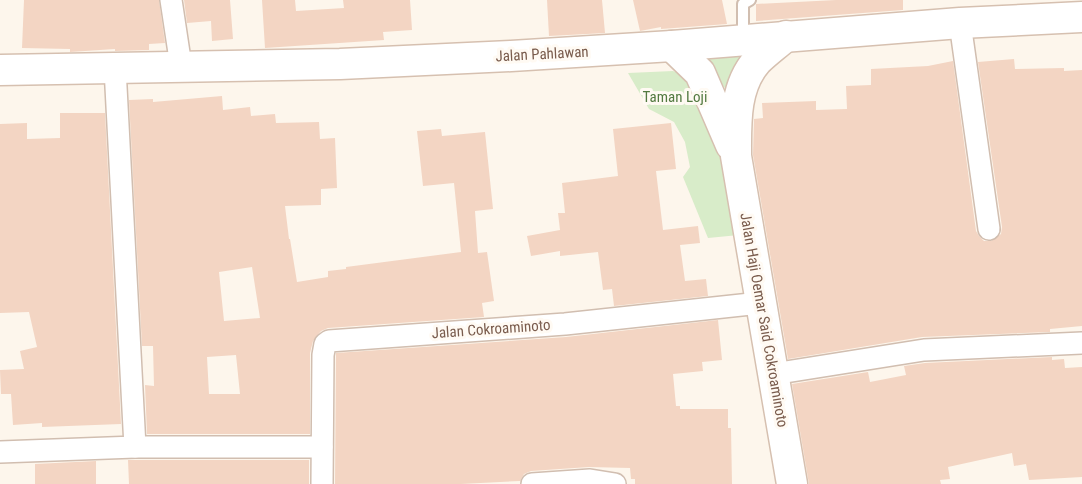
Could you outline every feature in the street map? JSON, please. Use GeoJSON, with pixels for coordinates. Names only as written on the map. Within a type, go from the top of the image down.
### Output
{"type":"FeatureCollection","features":[{"type":"Feature","properties":{"kind":"main road","name":"Jalan Pahlawan"},"geometry":{"type":"LineString","coordinates":[[0,70],[340,64],[511,56],[672,46],[1078,12]]}},
{"type":"Feature","properties":{"kind":"main road"},"geometry":{"type":"LineString","coordinates":[[736,156],[737,113],[744,82],[756,62],[786,36]]}},
{"type":"Feature","properties":{"kind":"main road"},"geometry":{"type":"LineString","coordinates":[[672,46],[700,73],[736,156]]}},
{"type":"Feature","properties":{"kind":"main road","name":"Jalan Haji Oemar Said Cokroaminoto"},"geometry":{"type":"LineString","coordinates":[[736,156],[792,484]]}},
{"type":"Feature","properties":{"kind":"street"},"geometry":{"type":"LineString","coordinates":[[171,0],[181,66]]}},
{"type":"Feature","properties":{"kind":"street"},"geometry":{"type":"LineString","coordinates":[[960,22],[989,229]]}},
{"type":"Feature","properties":{"kind":"street"},"geometry":{"type":"LineString","coordinates":[[115,68],[135,447]]}},
{"type":"Feature","properties":{"kind":"street","name":"Jalan Cokroaminoto"},"geometry":{"type":"LineString","coordinates":[[322,447],[324,347],[325,344],[334,340],[565,324],[760,303]]}},
{"type":"Feature","properties":{"kind":"street"},"geometry":{"type":"LineString","coordinates":[[773,374],[924,350],[1082,343]]}},
{"type":"Feature","properties":{"kind":"street"},"geometry":{"type":"LineString","coordinates":[[0,452],[135,447],[322,447],[322,484]]}},
{"type":"Feature","properties":{"kind":"street"},"geometry":{"type":"LineString","coordinates":[[532,484],[590,480],[615,484]]}},
{"type":"Feature","properties":{"kind":"lane"},"geometry":{"type":"LineString","coordinates":[[744,40],[743,4],[750,0]]}},
{"type":"Feature","properties":{"kind":"green space"},"geometry":{"type":"Polygon","coordinates":[[[748,52],[729,94],[703,56],[748,52]]]}},
{"type":"Feature","properties":{"kind":"green space","name":"Taman Loji"},"geometry":{"type":"Polygon","coordinates":[[[673,71],[690,78],[728,157],[739,235],[708,238],[683,177],[690,167],[685,142],[674,122],[649,109],[628,73],[673,71]]]}},
{"type":"Feature","properties":{"kind":"building"},"geometry":{"type":"Polygon","coordinates":[[[24,0],[159,0],[165,43],[149,44],[149,50],[115,51],[115,49],[70,52],[70,49],[22,48],[24,0]]]}},
{"type":"Feature","properties":{"kind":"building"},"geometry":{"type":"Polygon","coordinates":[[[184,0],[230,0],[233,39],[212,41],[211,21],[187,23],[184,0]]]}},
{"type":"Feature","properties":{"kind":"building"},"geometry":{"type":"Polygon","coordinates":[[[262,0],[295,0],[296,11],[344,8],[343,0],[410,0],[412,30],[383,32],[384,40],[265,48],[262,0]]]}},
{"type":"Feature","properties":{"kind":"building"},"geometry":{"type":"Polygon","coordinates":[[[547,0],[602,0],[605,33],[549,36],[547,0]]]}},
{"type":"Feature","properties":{"kind":"building"},"geometry":{"type":"Polygon","coordinates":[[[633,0],[722,0],[727,24],[661,29],[661,27],[640,31],[633,0]]]}},
{"type":"Feature","properties":{"kind":"building"},"geometry":{"type":"Polygon","coordinates":[[[836,0],[903,0],[903,10],[756,21],[756,4],[836,0]]]}},
{"type":"Feature","properties":{"kind":"building"},"geometry":{"type":"Polygon","coordinates":[[[1014,59],[1015,69],[1082,70],[1082,326],[1050,329],[1050,332],[922,337],[788,359],[753,155],[754,119],[763,118],[762,103],[816,101],[816,110],[847,109],[846,86],[871,85],[871,69],[928,66],[953,61],[976,231],[984,241],[991,241],[1001,234],[1002,227],[978,62],[1014,59]]]}},
{"type":"Feature","properties":{"kind":"building"},"geometry":{"type":"Polygon","coordinates":[[[222,96],[223,110],[250,107],[251,116],[275,114],[276,123],[319,122],[320,139],[335,138],[337,188],[321,189],[321,205],[285,206],[297,282],[328,277],[328,271],[346,269],[346,267],[461,252],[454,183],[423,186],[417,131],[441,129],[442,136],[485,132],[493,209],[475,211],[478,253],[487,252],[494,301],[482,303],[484,317],[328,328],[321,331],[313,341],[310,353],[310,434],[147,434],[145,385],[154,386],[153,346],[142,346],[129,100],[153,99],[153,102],[222,96]],[[252,267],[219,272],[224,321],[260,318],[252,267]],[[236,355],[207,357],[209,394],[240,394],[236,355]]]}},
{"type":"Feature","properties":{"kind":"building"},"geometry":{"type":"Polygon","coordinates":[[[60,113],[105,113],[121,424],[42,427],[42,423],[13,425],[11,394],[1,394],[0,370],[24,369],[20,351],[37,347],[29,312],[0,313],[0,124],[27,123],[27,139],[60,138],[60,113]]]}},
{"type":"Feature","properties":{"kind":"building"},"geometry":{"type":"Polygon","coordinates":[[[671,123],[676,169],[656,171],[663,230],[698,226],[700,243],[680,245],[685,281],[706,279],[708,296],[614,306],[612,289],[603,290],[598,252],[560,256],[560,251],[531,256],[527,236],[560,230],[558,213],[565,213],[562,183],[618,176],[613,129],[671,123]]]}},
{"type":"Feature","properties":{"kind":"building"},"geometry":{"type":"Polygon","coordinates":[[[718,320],[722,360],[702,362],[703,371],[673,374],[676,406],[680,406],[680,409],[728,409],[728,428],[731,428],[732,484],[635,484],[635,479],[631,479],[630,468],[589,467],[531,471],[524,474],[520,481],[461,484],[335,484],[336,353],[566,337],[718,320]]]}},
{"type":"Feature","properties":{"kind":"building"},"geometry":{"type":"Polygon","coordinates":[[[1052,357],[1052,360],[1064,359],[1065,368],[1082,367],[1082,477],[1029,480],[1026,464],[1014,466],[1012,453],[948,467],[950,479],[940,480],[941,484],[809,484],[792,384],[868,372],[870,382],[906,375],[904,366],[925,363],[1052,357]]]}},
{"type":"Feature","properties":{"kind":"building"},"geometry":{"type":"Polygon","coordinates":[[[128,460],[309,460],[309,484],[129,484],[128,460]]]}},
{"type":"Feature","properties":{"kind":"building"},"geometry":{"type":"Polygon","coordinates":[[[96,461],[96,484],[35,484],[35,464],[96,461]]]}}]}
